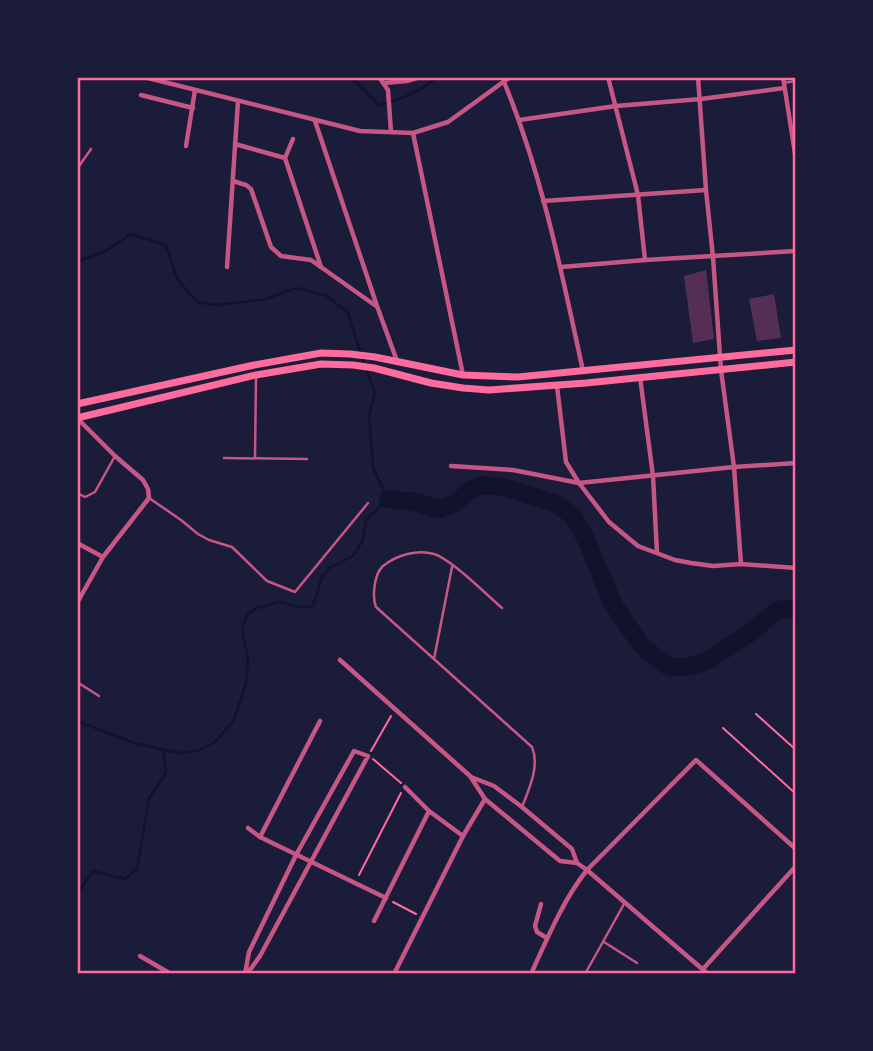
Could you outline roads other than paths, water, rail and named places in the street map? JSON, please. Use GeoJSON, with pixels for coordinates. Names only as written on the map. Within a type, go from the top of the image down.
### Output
{"type":"FeatureCollection","features":[{"type":"Feature","properties":{"kind":"main road"},"geometry":{"type":"LineString","coordinates":[[77,404],[321,353],[376,357],[463,375],[518,377],[796,350]]}},
{"type":"Feature","properties":{"kind":"main road"},"geometry":{"type":"LineString","coordinates":[[77,418],[256,375],[321,364],[374,368],[431,383],[489,390],[796,362]]}},
{"type":"Feature","properties":{"kind":"main road"},"geometry":{"type":"LineString","coordinates":[[188,379],[191,391]]}},
{"type":"Feature","properties":{"kind":"street"},"geometry":{"type":"LineString","coordinates":[[144,77],[360,131],[413,133],[448,122],[510,77]]}},
{"type":"Feature","properties":{"kind":"street"},"geometry":{"type":"LineString","coordinates":[[379,77],[390,97],[391,132]]}},
{"type":"Feature","properties":{"kind":"street"},"geometry":{"type":"LineString","coordinates":[[384,83],[420,77]]}},
{"type":"Feature","properties":{"kind":"street"},"geometry":{"type":"LineString","coordinates":[[608,77],[638,195],[645,260]]}},
{"type":"Feature","properties":{"kind":"street"},"geometry":{"type":"LineString","coordinates":[[698,77],[720,358],[734,467],[741,564]]}},
{"type":"Feature","properties":{"kind":"street"},"geometry":{"type":"LineString","coordinates":[[504,82],[520,120],[561,267],[583,371]]}},
{"type":"Feature","properties":{"kind":"street"},"geometry":{"type":"LineString","coordinates":[[520,120],[616,106],[701,99],[783,82],[796,160]]}},
{"type":"Feature","properties":{"kind":"street"},"geometry":{"type":"LineString","coordinates":[[186,146],[195,90]]}},
{"type":"Feature","properties":{"kind":"street"},"geometry":{"type":"LineString","coordinates":[[141,95],[193,108]]}},
{"type":"Feature","properties":{"kind":"street"},"geometry":{"type":"LineString","coordinates":[[227,267],[238,100]]}},
{"type":"Feature","properties":{"kind":"street"},"geometry":{"type":"LineString","coordinates":[[315,120],[398,362]]}},
{"type":"Feature","properties":{"kind":"street"},"geometry":{"type":"LineString","coordinates":[[413,133],[463,375]]}},
{"type":"Feature","properties":{"kind":"street"},"geometry":{"type":"LineString","coordinates":[[293,139],[285,158],[321,267]]}},
{"type":"Feature","properties":{"kind":"street"},"geometry":{"type":"LineString","coordinates":[[235,144],[285,158]]}},
{"type":"Feature","properties":{"kind":"street"},"geometry":{"type":"LineString","coordinates":[[233,181],[251,189],[271,247],[276,253],[311,260],[377,306]]}},
{"type":"Feature","properties":{"kind":"street"},"geometry":{"type":"LineString","coordinates":[[542,201],[706,190]]}},
{"type":"Feature","properties":{"kind":"street"},"geometry":{"type":"LineString","coordinates":[[561,267],[796,251]]}},
{"type":"Feature","properties":{"kind":"street"},"geometry":{"type":"LineString","coordinates":[[640,377],[653,476],[657,553]]}},
{"type":"Feature","properties":{"kind":"street"},"geometry":{"type":"LineString","coordinates":[[557,384],[566,462],[609,522],[638,545],[675,560],[691,563],[796,568]]}},
{"type":"Feature","properties":{"kind":"street"},"geometry":{"type":"LineString","coordinates":[[77,418],[143,480],[149,489],[149,498],[103,557],[77,603]]}},
{"type":"Feature","properties":{"kind":"street"},"geometry":{"type":"LineString","coordinates":[[450,466],[513,470],[579,483],[796,463]]}},
{"type":"Feature","properties":{"kind":"street"},"geometry":{"type":"LineString","coordinates":[[77,543],[103,557]]}},
{"type":"Feature","properties":{"kind":"street"},"geometry":{"type":"LineString","coordinates":[[340,660],[470,776],[485,799],[560,861],[577,863],[587,870],[708,974]]}},
{"type":"Feature","properties":{"kind":"street"},"geometry":{"type":"LineString","coordinates":[[260,836],[320,720]]}},
{"type":"Feature","properties":{"kind":"street"},"geometry":{"type":"LineString","coordinates":[[354,751],[368,756],[260,956],[246,974],[249,952],[296,855],[354,751]]}},
{"type":"Feature","properties":{"kind":"street"},"geometry":{"type":"LineString","coordinates":[[531,974],[547,938],[587,870],[696,760],[796,849]]}},
{"type":"Feature","properties":{"kind":"street"},"geometry":{"type":"LineString","coordinates":[[470,776],[494,786],[522,807],[572,849],[577,863]]}},
{"type":"Feature","properties":{"kind":"street"},"geometry":{"type":"LineString","coordinates":[[405,787],[429,811],[463,836]]}},
{"type":"Feature","properties":{"kind":"street"},"geometry":{"type":"LineString","coordinates":[[394,974],[463,836],[485,799]]}},
{"type":"Feature","properties":{"kind":"street"},"geometry":{"type":"LineString","coordinates":[[374,921],[429,811]]}},
{"type":"Feature","properties":{"kind":"street"},"geometry":{"type":"LineString","coordinates":[[248,828],[296,855],[386,898]]}},
{"type":"Feature","properties":{"kind":"street"},"geometry":{"type":"LineString","coordinates":[[703,969],[796,866]]}},
{"type":"Feature","properties":{"kind":"street"},"geometry":{"type":"LineString","coordinates":[[541,904],[535,926],[537,932],[547,938]]}},
{"type":"Feature","properties":{"kind":"street"},"geometry":{"type":"LineString","coordinates":[[140,956],[171,974]]}},
{"type":"Feature","properties":{"kind":"lane"},"geometry":{"type":"LineString","coordinates":[[783,82],[796,81]]}},
{"type":"Feature","properties":{"kind":"lane"},"geometry":{"type":"LineString","coordinates":[[77,169],[91,149]]}},
{"type":"Feature","properties":{"kind":"lane"},"geometry":{"type":"LineString","coordinates":[[255,458],[256,375]]}},
{"type":"Feature","properties":{"kind":"lane"},"geometry":{"type":"LineString","coordinates":[[77,493],[85,498],[95,492],[115,456]]}},
{"type":"Feature","properties":{"kind":"lane"},"geometry":{"type":"LineString","coordinates":[[224,458],[307,458]]}},
{"type":"Feature","properties":{"kind":"lane"},"geometry":{"type":"LineString","coordinates":[[149,498],[198,534],[232,547],[267,581],[295,592],[368,503]]}},
{"type":"Feature","properties":{"kind":"lane"},"geometry":{"type":"LineString","coordinates":[[502,608],[453,566],[432,553],[407,554],[383,567],[379,572],[373,599],[376,607],[532,747],[536,759],[522,807]]}},
{"type":"Feature","properties":{"kind":"lane"},"geometry":{"type":"LineString","coordinates":[[434,659],[453,566]]}},
{"type":"Feature","properties":{"kind":"lane"},"geometry":{"type":"LineString","coordinates":[[77,681],[99,696]]}},
{"type":"Feature","properties":{"kind":"lane"},"geometry":{"type":"LineString","coordinates":[[584,974],[626,901]]}},
{"type":"Feature","properties":{"kind":"lane"},"geometry":{"type":"LineString","coordinates":[[604,942],[637,963]]}},
{"type":"Feature","properties":{"kind":"waterway"},"geometry":{"type":"LineString","coordinates":[[351,77],[379,105],[410,94],[438,77]]}},
{"type":"Feature","properties":{"kind":"waterway"},"geometry":{"type":"LineString","coordinates":[[77,262],[106,251],[131,234],[166,245],[177,279],[197,302],[216,305],[266,299],[296,288],[325,295],[348,313],[364,364]]}},
{"type":"Feature","properties":{"kind":"waterway"},"geometry":{"type":"LineString","coordinates":[[77,721],[134,743],[178,753],[197,751],[215,742],[234,720],[246,683],[248,658],[242,629],[247,615],[256,608],[278,602],[301,607],[312,606],[321,579],[329,568],[353,556],[363,540],[366,520],[388,499],[373,468],[369,417],[375,392],[366,370]]}},
{"type":"Feature","properties":{"kind":"waterway"},"geometry":{"type":"LineString","coordinates":[[388,499],[439,509],[456,503],[470,490],[483,485],[503,487],[555,503],[572,515],[586,539],[613,604],[641,645],[664,664],[672,667],[688,667],[707,661],[753,631],[777,610],[796,611]]}},
{"type":"Feature","properties":{"kind":"waterway"},"geometry":{"type":"LineString","coordinates":[[77,894],[93,871],[125,879],[137,869],[149,799],[166,772],[163,749]]}}]}
